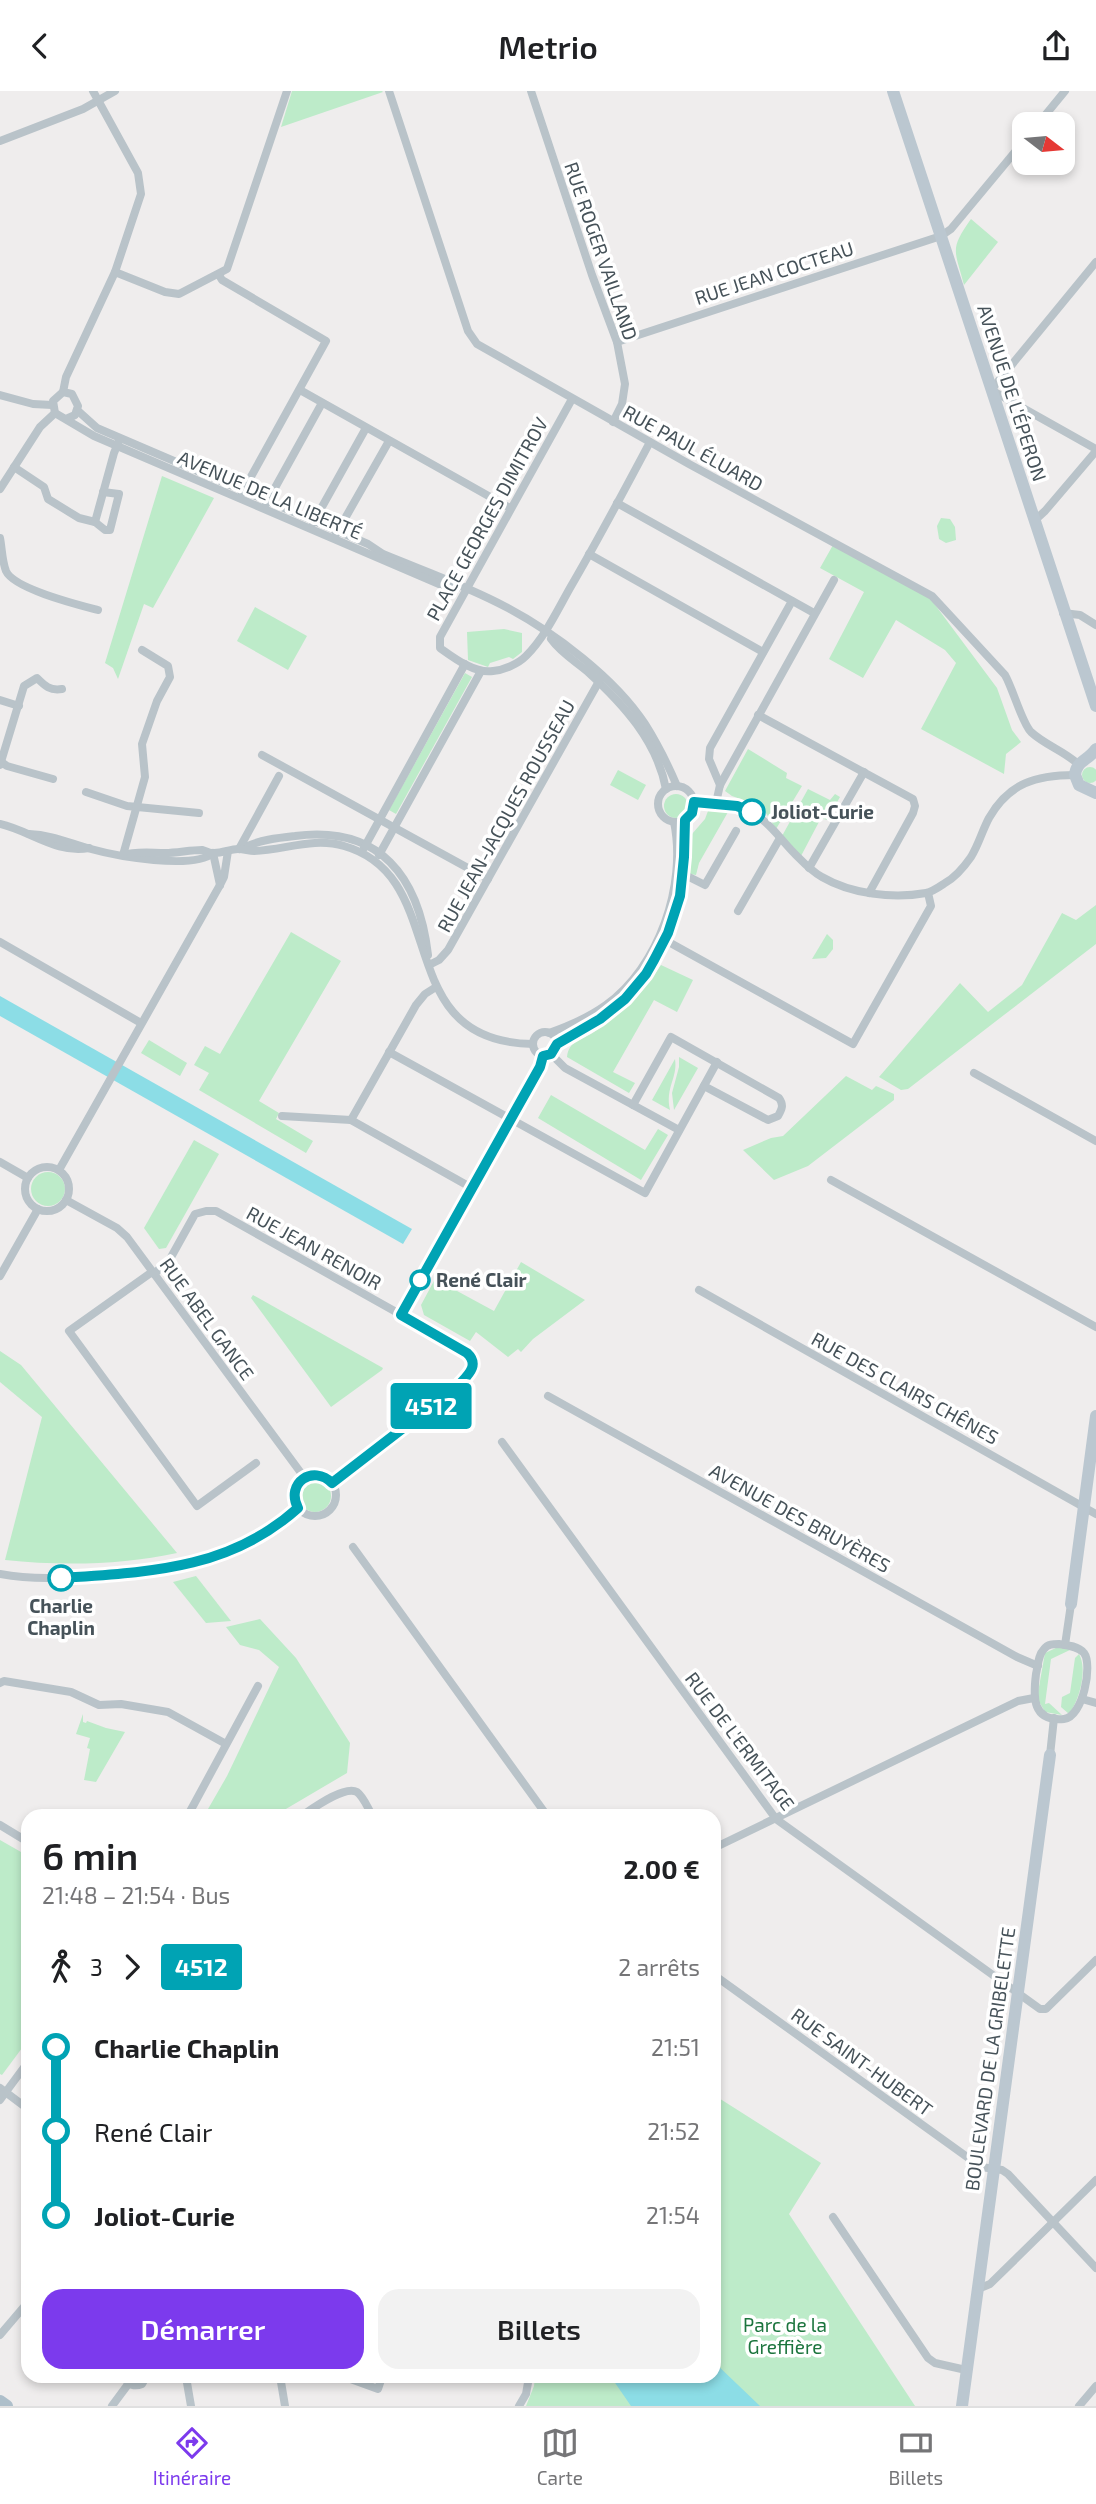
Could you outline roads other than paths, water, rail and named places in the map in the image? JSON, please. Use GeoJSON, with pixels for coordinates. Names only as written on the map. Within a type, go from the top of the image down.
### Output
{"type":"FeatureCollection","features":[{"type":"Feature","properties":{"kind":"main road","name":"AVENUE DE L'ÉPERON"},"geometry":{"type":"LineString","coordinates":[[895,92],[1063,613],[1096,706]]}},
{"type":"Feature","properties":{"kind":"main road"},"geometry":{"type":"LineString","coordinates":[[1093,790],[1079,785],[1084,764],[1096,748]]}},
{"type":"Feature","properties":{"kind":"main road"},"geometry":{"type":"LineString","coordinates":[[1071,1604],[1096,1416]]}},
{"type":"Feature","properties":{"kind":"main road","name":"BOULEVARD DE LA GRIBELETTE"},"geometry":{"type":"LineString","coordinates":[[962,2406],[1050,1755]]}},
{"type":"Feature","properties":{"kind":"main road"},"geometry":{"type":"LineString","coordinates":[[0,2401],[6,2406]]}},
{"type":"Feature","properties":{"kind":"street"},"geometry":{"type":"LineString","coordinates":[[63,393],[66,377],[115,272],[142,188],[138,173],[93,91]]}},
{"type":"Feature","properties":{"kind":"street"},"geometry":{"type":"LineString","coordinates":[[0,141],[98,101],[115,91]]}},
{"type":"Feature","properties":{"kind":"street"},"geometry":{"type":"LineString","coordinates":[[115,272],[172,294],[186,292],[227,269],[287,91]]}},
{"type":"Feature","properties":{"kind":"street","name":"RUE PAUL ÉLUARD"},"geometry":{"type":"LineString","coordinates":[[388,91],[472,339],[484,349],[614,422],[932,596],[1005,675],[1031,732],[1084,764]]}},
{"type":"Feature","properties":{"kind":"street","name":"RUE ROGER VAILLAND"},"geometry":{"type":"LineString","coordinates":[[531,91],[617,342],[625,384],[622,404],[614,422]]}},
{"type":"Feature","properties":{"kind":"street"},"geometry":{"type":"LineString","coordinates":[[1048,112],[1065,91]]}},
{"type":"Feature","properties":{"kind":"street"},"geometry":{"type":"LineString","coordinates":[[941,236],[951,229],[1012,155]]}},
{"type":"Feature","properties":{"kind":"street","name":"RUE JEAN COCTEAU"},"geometry":{"type":"LineString","coordinates":[[617,342],[941,236]]}},
{"type":"Feature","properties":{"kind":"street"},"geometry":{"type":"LineString","coordinates":[[1034,521],[1045,512],[1096,450],[991,390],[1096,262]]}},
{"type":"Feature","properties":{"kind":"street"},"geometry":{"type":"LineString","coordinates":[[219,275],[222,280],[326,341],[242,495]]}},
{"type":"Feature","properties":{"kind":"street"},"geometry":{"type":"LineString","coordinates":[[300,390],[510,508]]}},
{"type":"Feature","properties":{"kind":"street"},"geometry":{"type":"LineString","coordinates":[[0,395],[53,409],[66,419],[78,411],[76,397],[63,393],[55,397],[53,409],[0,488]]}},
{"type":"Feature","properties":{"kind":"street","name":"PLACE GEORGES DIMITROV"},"geometry":{"type":"LineString","coordinates":[[481,671],[440,648],[440,637],[572,398]]}},
{"type":"Feature","properties":{"kind":"street"},"geometry":{"type":"LineString","coordinates":[[266,505],[322,403]]}},
{"type":"Feature","properties":{"kind":"street","name":"AVENUE DE LA LIBERTÉ"},"geometry":{"type":"LineString","coordinates":[[78,411],[97,428],[119,442]]}},
{"type":"Feature","properties":{"kind":"street","name":"AVENUE DE LA LIBERTÉ"},"geometry":{"type":"LineString","coordinates":[[66,419],[78,428],[119,442],[335,535],[368,544],[373,553],[506,607],[545,631],[601,679],[645,723],[677,786],[687,789],[694,802]]}},
{"type":"Feature","properties":{"kind":"street"},"geometry":{"type":"LineString","coordinates":[[312,525],[366,428]]}},
{"type":"Feature","properties":{"kind":"street"},"geometry":{"type":"LineString","coordinates":[[335,535],[389,441]]}},
{"type":"Feature","properties":{"kind":"street"},"geometry":{"type":"LineString","coordinates":[[95,522],[119,442]]}},
{"type":"Feature","properties":{"kind":"street"},"geometry":{"type":"LineString","coordinates":[[378,856],[481,671],[495,671],[524,658],[545,631],[650,442]]}},
{"type":"Feature","properties":{"kind":"street"},"geometry":{"type":"LineString","coordinates":[[14,467],[44,487],[48,499],[79,518],[110,530],[119,494],[103,492]]}},
{"type":"Feature","properties":{"kind":"street"},"geometry":{"type":"LineString","coordinates":[[617,503],[814,613]]}},
{"type":"Feature","properties":{"kind":"street"},"geometry":{"type":"LineString","coordinates":[[0,538],[6,570],[10,576],[47,595],[98,610]]}},
{"type":"Feature","properties":{"kind":"street"},"geometry":{"type":"LineString","coordinates":[[589,554],[763,652]]}},
{"type":"Feature","properties":{"kind":"street"},"geometry":{"type":"LineString","coordinates":[[716,803],[720,785],[834,580]]}},
{"type":"Feature","properties":{"kind":"street"},"geometry":{"type":"LineString","coordinates":[[720,785],[709,759],[710,748],[792,601]]}},
{"type":"Feature","properties":{"kind":"street"},"geometry":{"type":"LineString","coordinates":[[1063,613],[1080,615],[1096,625]]}},
{"type":"Feature","properties":{"kind":"street"},"geometry":{"type":"LineString","coordinates":[[123,855],[145,777],[142,744],[170,677],[168,666],[142,650]]}},
{"type":"Feature","properties":{"kind":"street"},"geometry":{"type":"LineString","coordinates":[[363,848],[465,664]]}},
{"type":"Feature","properties":{"kind":"street"},"geometry":{"type":"LineString","coordinates":[[53,779],[0,763],[24,686],[37,678],[45,687],[54,690],[62,688]]}},
{"type":"Feature","properties":{"kind":"street","name":"AVENUE DE LA LIBERTÉ"},"geometry":{"type":"LineString","coordinates":[[601,679],[639,727],[660,766],[666,789],[660,797],[658,807],[663,817],[674,823]]}},
{"type":"Feature","properties":{"kind":"street","name":"RUE JEAN-JACQUES ROUSSEAU"},"geometry":{"type":"LineString","coordinates":[[429,965],[449,950],[601,679]]}},
{"type":"Feature","properties":{"kind":"street"},"geometry":{"type":"LineString","coordinates":[[0,700],[19,706]]}},
{"type":"Feature","properties":{"kind":"street"},"geometry":{"type":"LineString","coordinates":[[758,715],[913,799],[915,806],[869,893]]}},
{"type":"Feature","properties":{"kind":"street"},"geometry":{"type":"LineString","coordinates":[[262,755],[488,879]]}},
{"type":"Feature","properties":{"kind":"street"},"geometry":{"type":"LineString","coordinates":[[533,1044],[538,1035],[575,1023],[608,1003],[622,991],[643,964],[659,936],[674,890],[677,839],[674,823],[685,820],[692,813],[694,802],[737,806],[755,813],[809,868],[822,877],[869,893],[928,893],[949,881],[962,869],[978,846],[990,818],[1013,789],[1036,778],[1084,764]]}},
{"type":"Feature","properties":{"kind":"street"},"geometry":{"type":"LineString","coordinates":[[809,868],[864,772]]}},
{"type":"Feature","properties":{"kind":"street"},"geometry":{"type":"LineString","coordinates":[[239,849],[279,776]]}},
{"type":"Feature","properties":{"kind":"street"},"geometry":{"type":"LineString","coordinates":[[666,789],[677,786]]}},
{"type":"Feature","properties":{"kind":"street"},"geometry":{"type":"LineString","coordinates":[[86,792],[136,807],[199,813]]}},
{"type":"Feature","properties":{"kind":"street"},"geometry":{"type":"LineString","coordinates":[[401,1315],[547,1055],[557,1044],[600,1019],[625,999],[646,974],[665,940],[677,907],[683,874],[685,820]]}},
{"type":"Feature","properties":{"kind":"street"},"geometry":{"type":"LineString","coordinates":[[2,822],[29,834],[53,836],[89,848],[123,855],[132,852],[204,850],[212,853],[239,849],[258,841],[321,833],[344,837],[378,856],[404,896],[436,987],[456,1016],[472,1029],[503,1042],[533,1044]]}},
{"type":"Feature","properties":{"kind":"street"},"geometry":{"type":"LineString","coordinates":[[683,874],[705,885],[736,831]]}},
{"type":"Feature","properties":{"kind":"street"},"geometry":{"type":"LineString","coordinates":[[738,911],[780,838]]}},
{"type":"Feature","properties":{"kind":"street"},"geometry":{"type":"LineString","coordinates":[[59,1170],[220,885],[228,851]]}},
{"type":"Feature","properties":{"kind":"street"},"geometry":{"type":"LineString","coordinates":[[212,853],[220,885]]}},
{"type":"Feature","properties":{"kind":"street"},"geometry":{"type":"LineString","coordinates":[[665,940],[853,1044],[931,906],[928,893]]}},
{"type":"Feature","properties":{"kind":"street"},"geometry":{"type":"LineString","coordinates":[[0,941],[141,1023]]}},
{"type":"Feature","properties":{"kind":"street"},"geometry":{"type":"LineString","coordinates":[[351,1120],[416,1005],[425,994],[436,987]]}},
{"type":"Feature","properties":{"kind":"street"},"geometry":{"type":"LineString","coordinates":[[548,1033],[554,1037],[557,1044]]}},
{"type":"Feature","properties":{"kind":"street"},"geometry":{"type":"LineString","coordinates":[[633,1105],[671,1037],[779,1098],[782,1103],[778,1116],[768,1120],[704,1086]]}},
{"type":"Feature","properties":{"kind":"street"},"geometry":{"type":"LineString","coordinates":[[533,1044],[537,1053],[547,1055],[679,1130]]}},
{"type":"Feature","properties":{"kind":"street"},"geometry":{"type":"LineString","coordinates":[[389,1052],[645,1193],[717,1062]]}},
{"type":"Feature","properties":{"kind":"street"},"geometry":{"type":"LineString","coordinates":[[974,1073],[1096,1141]]}},
{"type":"Feature","properties":{"kind":"street"},"geometry":{"type":"LineString","coordinates":[[282,1116],[351,1120],[472,1188]]}},
{"type":"Feature","properties":{"kind":"street"},"geometry":{"type":"LineString","coordinates":[[0,1162],[28,1178]]}},
{"type":"Feature","properties":{"kind":"street"},"geometry":{"type":"LineString","coordinates":[[38,1169],[59,1170],[69,1187],[66,1200],[51,1211],[38,1209],[32,1205],[25,1192],[28,1178],[38,1169]]}},
{"type":"Feature","properties":{"kind":"street"},"geometry":{"type":"LineString","coordinates":[[831,1180],[1096,1327]]}},
{"type":"Feature","properties":{"kind":"street","name":"RUE ABEL GANCE"},"geometry":{"type":"LineString","coordinates":[[66,1200],[117,1228],[127,1237],[303,1477]]}},
{"type":"Feature","properties":{"kind":"street"},"geometry":{"type":"LineString","coordinates":[[0,1276],[38,1209]]}},
{"type":"Feature","properties":{"kind":"street","name":"RUE JEAN RENOIR"},"geometry":{"type":"LineString","coordinates":[[256,1463],[197,1506],[69,1331],[170,1259],[195,1214],[206,1211],[216,1211],[472,1357],[474,1365],[471,1372],[459,1385],[332,1483]]}},
{"type":"Feature","properties":{"kind":"street","name":"RUE DES CLAIRS CHÊNES"},"geometry":{"type":"LineString","coordinates":[[699,1290],[1096,1514]]}},
{"type":"Feature","properties":{"kind":"street","name":"AVENUE DES BRUYÈRES"},"geometry":{"type":"LineString","coordinates":[[548,1396],[1017,1657],[1038,1665]]}},
{"type":"Feature","properties":{"kind":"street","name":"RUE DE L'ERMITAGE"},"geometry":{"type":"LineString","coordinates":[[502,1442],[776,1819],[1040,2010],[1046,2009],[1096,1959]]}},
{"type":"Feature","properties":{"kind":"street"},"geometry":{"type":"LineString","coordinates":[[322,1475],[332,1483],[337,1495],[329,1512],[316,1517],[302,1513],[295,1501],[295,1488],[303,1477],[322,1475]]}},
{"type":"Feature","properties":{"kind":"street"},"geometry":{"type":"LineString","coordinates":[[0,1574],[58,1579],[180,1567],[226,1553],[247,1543],[298,1508]]}},
{"type":"Feature","properties":{"kind":"street"},"geometry":{"type":"LineString","coordinates":[[353,1547],[542,1809]]}},
{"type":"Feature","properties":{"kind":"street"},"geometry":{"type":"LineString","coordinates":[[1065,1645],[1071,1604]]}},
{"type":"Feature","properties":{"kind":"street"},"geometry":{"type":"LineString","coordinates":[[1065,1645],[1080,1649],[1086,1658],[1087,1666],[1082,1699],[1074,1714],[1064,1719],[1040,1712],[1034,1698],[1038,1665],[1045,1647],[1065,1645]]}},
{"type":"Feature","properties":{"kind":"street"},"geometry":{"type":"LineString","coordinates":[[0,1683],[5,1681],[71,1692],[99,1705],[121,1704],[168,1712],[226,1744]]}},
{"type":"Feature","properties":{"kind":"street"},"geometry":{"type":"LineString","coordinates":[[191,1809],[258,1686]]}},
{"type":"Feature","properties":{"kind":"street"},"geometry":{"type":"LineString","coordinates":[[721,1845],[1018,1700],[1034,1698]]}},
{"type":"Feature","properties":{"kind":"street"},"geometry":{"type":"LineString","coordinates":[[1082,1699],[1096,1703]]}},
{"type":"Feature","properties":{"kind":"street","name":"BOULEVARD DE LA GRIBELETTE"},"geometry":{"type":"LineString","coordinates":[[1050,1755],[1054,1718]]}},
{"type":"Feature","properties":{"kind":"street"},"geometry":{"type":"LineString","coordinates":[[313,1809],[344,1790],[353,1790],[360,1795],[368,1809]]}},
{"type":"Feature","properties":{"kind":"street"},"geometry":{"type":"LineString","coordinates":[[0,1825],[21,1838]]}},
{"type":"Feature","properties":{"kind":"street","name":"RUE SAINT-HUBERT"},"geometry":{"type":"LineString","coordinates":[[721,1980],[981,2167],[1003,2170],[1096,2268]]}},
{"type":"Feature","properties":{"kind":"street"},"geometry":{"type":"LineString","coordinates":[[0,2100],[3,2090],[21,2070]]}},
{"type":"Feature","properties":{"kind":"street"},"geometry":{"type":"LineString","coordinates":[[3,2090],[21,2104]]}},
{"type":"Feature","properties":{"kind":"street"},"geometry":{"type":"LineString","coordinates":[[978,2289],[990,2284],[1096,2180]]}},
{"type":"Feature","properties":{"kind":"street"},"geometry":{"type":"LineString","coordinates":[[833,2217],[928,2358],[935,2363],[967,2370]]}},
{"type":"Feature","properties":{"kind":"street"},"geometry":{"type":"LineString","coordinates":[[0,2335],[21,2310]]}},
{"type":"Feature","properties":{"kind":"street"},"geometry":{"type":"LineString","coordinates":[[112,2406],[125,2383]]}},
{"type":"Feature","properties":{"kind":"street"},"geometry":{"type":"LineString","coordinates":[[187,2383],[191,2406]]}},
{"type":"Feature","properties":{"kind":"street"},"geometry":{"type":"LineString","coordinates":[[281,2383],[285,2406]]}},
{"type":"Feature","properties":{"kind":"street"},"geometry":{"type":"LineString","coordinates":[[362,2383],[378,2389],[380,2383]]}},
{"type":"Feature","properties":{"kind":"street"},"geometry":{"type":"LineString","coordinates":[[519,2406],[526,2394],[528,2383]]}},
{"type":"Feature","properties":{"kind":"street"},"geometry":{"type":"LineString","coordinates":[[1093,2390],[1096,2401]]}},
{"type":"Feature","properties":{"kind":"street"},"geometry":{"type":"LineString","coordinates":[[1079,2406],[1093,2390]]}},
{"type":"Feature","properties":{"kind":"water"},"geometry":{"type":"Polygon","coordinates":[[[0,996],[412,1229],[403,1244],[0,1016],[0,996]]]}},
{"type":"Feature","properties":{"kind":"water"},"geometry":{"type":"Polygon","coordinates":[[[721,2369],[760,2406],[631,2406],[615,2383],[721,2383],[721,2369]]]}},
{"type":"Feature","properties":{"kind":"place","name":"Joliot-Curie"},"geometry":{"type":"Point","coordinates":[752,812]}},
{"type":"Feature","properties":{"kind":"place","name":"René Clair"},"geometry":{"type":"Point","coordinates":[420,1280]}},
{"type":"Feature","properties":{"kind":"place","name":"Charlie Chaplin"},"geometry":{"type":"Point","coordinates":[61,1578]}},
{"type":"Feature","properties":{"kind":"park label","name":"Parc de la Greffière"},"geometry":{"type":"Point","coordinates":[785,2336]}}]}
